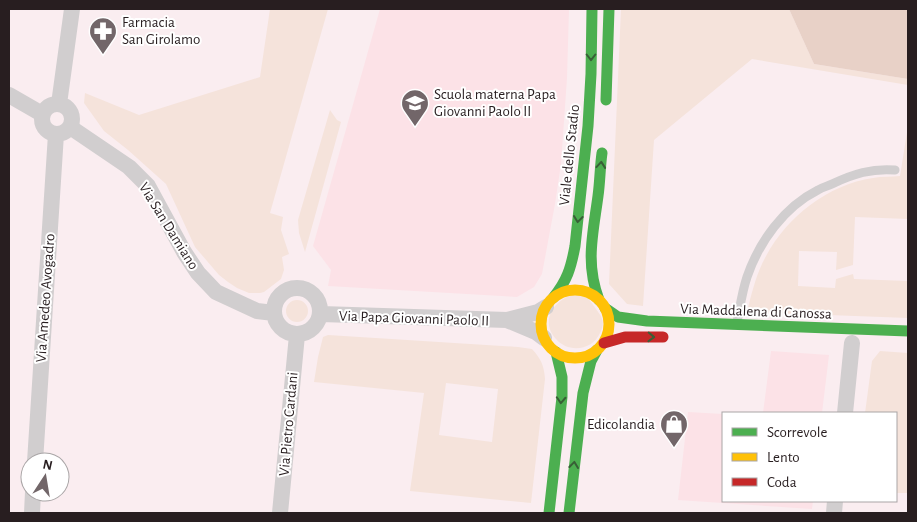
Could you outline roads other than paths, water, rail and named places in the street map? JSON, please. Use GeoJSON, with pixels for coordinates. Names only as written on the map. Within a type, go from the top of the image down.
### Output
{"type":"FeatureCollection","features":[{"type":"Feature","properties":{"kind":"street"},"geometry":{"type":"LineString","coordinates":[[59,104],[72,9]]}},
{"type":"Feature","properties":{"kind":"street","name":"Viale dello Stadio"},"geometry":{"type":"LineString","coordinates":[[544,338],[542,317],[567,278],[577,227],[589,108],[592,9]]}},
{"type":"Feature","properties":{"kind":"street","name":"Viale dello Stadio"},"geometry":{"type":"LineString","coordinates":[[605,115],[609,53],[609,9]]}},
{"type":"Feature","properties":{"kind":"street","name":"Via San Damiano"},"geometry":{"type":"LineString","coordinates":[[9,95],[42,114],[42,123],[47,131],[63,131],[129,167],[148,186],[184,252],[198,273],[216,292],[257,311],[274,313]]}},
{"type":"Feature","properties":{"kind":"street"},"geometry":{"type":"LineString","coordinates":[[42,114],[52,105],[59,104],[69,110],[72,122],[63,131]]}},
{"type":"Feature","properties":{"kind":"street","name":"Via Amedeo Avogadro"},"geometry":{"type":"LineString","coordinates":[[36,452],[63,131]]}},
{"type":"Feature","properties":{"kind":"street"},"geometry":{"type":"LineString","coordinates":[[569,513],[582,393],[591,362],[608,332],[609,320],[594,290],[591,278],[590,249],[598,193],[602,144]]}},
{"type":"Feature","properties":{"kind":"street"},"geometry":{"type":"LineString","coordinates":[[298,288],[313,294],[318,300],[321,314],[315,327],[304,334],[296,335],[290,334],[279,326],[275,320],[274,313],[278,298],[284,292],[298,288]]}},
{"type":"Feature","properties":{"kind":"street"},"geometry":{"type":"LineString","coordinates":[[550,303],[564,292],[576,290],[588,292],[602,304]]}},
{"type":"Feature","properties":{"kind":"street","name":"Via Papa Giovanni Paolo II"},"geometry":{"type":"LineString","coordinates":[[321,314],[507,320],[538,312],[550,303]]}},
{"type":"Feature","properties":{"kind":"street","name":"Via Maddalena di Canossa"},"geometry":{"type":"LineString","coordinates":[[602,304],[618,317],[636,320],[908,331]]}},
{"type":"Feature","properties":{"kind":"street","name":"Via Papa Giovanni Paolo II"},"geometry":{"type":"LineString","coordinates":[[507,320],[536,332],[544,338]]}},
{"type":"Feature","properties":{"kind":"street"},"geometry":{"type":"LineString","coordinates":[[736,325],[760,334],[807,328]]}},
{"type":"Feature","properties":{"kind":"street"},"geometry":{"type":"LineString","coordinates":[[837,329],[847,335],[852,343],[845,412]]}},
{"type":"Feature","properties":{"kind":"street"},"geometry":{"type":"LineString","coordinates":[[852,343],[870,336],[908,331]]}},
{"type":"Feature","properties":{"kind":"street","name":"Via Pietro Cardani"},"geometry":{"type":"LineString","coordinates":[[280,513],[296,335]]}},
{"type":"Feature","properties":{"kind":"street","name":"Via Maddalena di Canossa"},"geometry":{"type":"LineString","coordinates":[[600,347],[626,337],[675,338]]}},
{"type":"Feature","properties":{"kind":"street"},"geometry":{"type":"LineString","coordinates":[[544,338],[556,352],[572,358],[589,355],[600,347]]}},
{"type":"Feature","properties":{"kind":"street"},"geometry":{"type":"LineString","coordinates":[[549,513],[562,396],[562,377],[556,352]]}},
{"type":"Feature","properties":{"kind":"lane"},"geometry":{"type":"LineString","coordinates":[[736,325],[742,294],[754,260],[762,244],[793,207],[818,190],[846,177],[860,172],[895,170]]}},
{"type":"Feature","properties":{"kind":"place","name":"Farmacia San Girolamo"},"geometry":{"type":"Point","coordinates":[103,55]}},
{"type":"Feature","properties":{"kind":"place","name":"Scuola materna Papa Giovanni Paolo II"},"geometry":{"type":"Point","coordinates":[415,127]}},
{"type":"Feature","properties":{"kind":"place","name":"Edicolandia"},"geometry":{"type":"Point","coordinates":[674,448]}}]}
